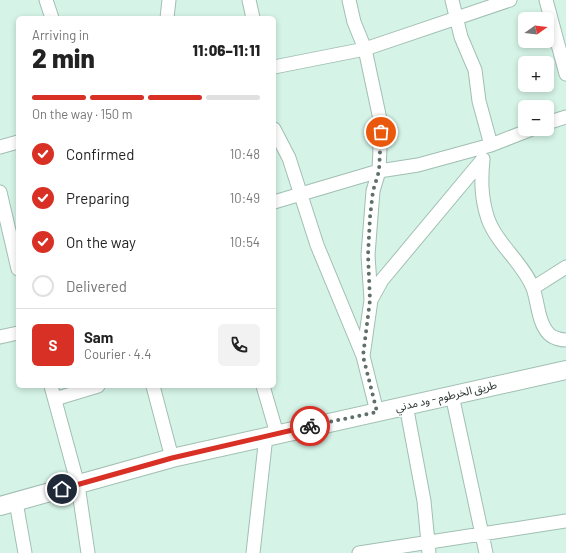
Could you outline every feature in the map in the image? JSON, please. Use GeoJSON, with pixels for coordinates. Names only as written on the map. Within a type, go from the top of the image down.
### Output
{"type":"FeatureCollection","features":[{"type":"Feature","properties":{"kind":"street"},"geometry":{"type":"LineString","coordinates":[[46,0],[51,16]]}},
{"type":"Feature","properties":{"kind":"street"},"geometry":{"type":"LineString","coordinates":[[167,16],[169,0]]}},
{"type":"Feature","properties":{"kind":"street"},"geometry":{"type":"LineString","coordinates":[[249,0],[253,16]]}},
{"type":"Feature","properties":{"kind":"street"},"geometry":{"type":"LineString","coordinates":[[349,0],[354,22],[365,49],[381,124],[379,171],[373,191],[368,255],[370,300],[363,356]]}},
{"type":"Feature","properties":{"kind":"street"},"geometry":{"type":"LineString","coordinates":[[370,300],[382,280],[483,159],[492,145],[479,101],[475,70],[463,42],[452,0]]}},
{"type":"Feature","properties":{"kind":"street"},"geometry":{"type":"LineString","coordinates":[[276,67],[365,49],[510,0]]}},
{"type":"Feature","properties":{"kind":"street"},"geometry":{"type":"LineString","coordinates":[[546,0],[566,74]]}},
{"type":"Feature","properties":{"kind":"street"},"geometry":{"type":"LineString","coordinates":[[554,121],[566,117]]}},
{"type":"Feature","properties":{"kind":"street"},"geometry":{"type":"LineString","coordinates":[[276,133],[289,158],[317,245],[363,356],[377,412]]}},
{"type":"Feature","properties":{"kind":"street"},"geometry":{"type":"LineString","coordinates":[[276,201],[379,171],[418,165],[492,145],[518,135]]}},
{"type":"Feature","properties":{"kind":"street"},"geometry":{"type":"LineString","coordinates":[[0,147],[16,143]]}},
{"type":"Feature","properties":{"kind":"street"},"geometry":{"type":"LineString","coordinates":[[483,159],[480,183],[482,200],[489,220],[533,288],[543,324],[549,335],[560,340],[566,340]]}},
{"type":"Feature","properties":{"kind":"street"},"geometry":{"type":"LineString","coordinates":[[0,192],[16,260]]}},
{"type":"Feature","properties":{"kind":"street"},"geometry":{"type":"LineString","coordinates":[[533,288],[566,267]]}},
{"type":"Feature","properties":{"kind":"street"},"geometry":{"type":"LineString","coordinates":[[0,338],[16,333]]}},
{"type":"Feature","properties":{"kind":"street","name":"طريق الخرطوم - ود مدني"},"geometry":{"type":"LineString","coordinates":[[8,504],[172,458],[566,370]]}},
{"type":"Feature","properties":{"kind":"street"},"geometry":{"type":"LineString","coordinates":[[83,388],[53,392],[78,485],[88,553]]}},
{"type":"Feature","properties":{"kind":"street"},"geometry":{"type":"LineString","coordinates":[[154,388],[172,458]]}},
{"type":"Feature","properties":{"kind":"street"},"geometry":{"type":"LineString","coordinates":[[253,553],[272,435],[264,388]]}},
{"type":"Feature","properties":{"kind":"street"},"geometry":{"type":"LineString","coordinates":[[452,395],[486,553]]}},
{"type":"Feature","properties":{"kind":"street"},"geometry":{"type":"LineString","coordinates":[[406,405],[424,501],[429,548]]}},
{"type":"Feature","properties":{"kind":"street"},"geometry":{"type":"LineString","coordinates":[[8,504],[25,553]]}},
{"type":"Feature","properties":{"kind":"street"},"geometry":{"type":"LineString","coordinates":[[359,553],[429,548],[482,533],[566,521]]}},
{"type":"Feature","properties":{"kind":"way so far"},"geometry":{"type":"LineString","coordinates":[[310,426],[377,412],[363,356],[370,300],[368,255],[370,217],[373,191],[379,171],[382,141],[381,132]]}},
{"type":"Feature","properties":{"kind":"route"},"geometry":{"type":"LineString","coordinates":[[62,489],[172,458],[310,426]]}}]}
